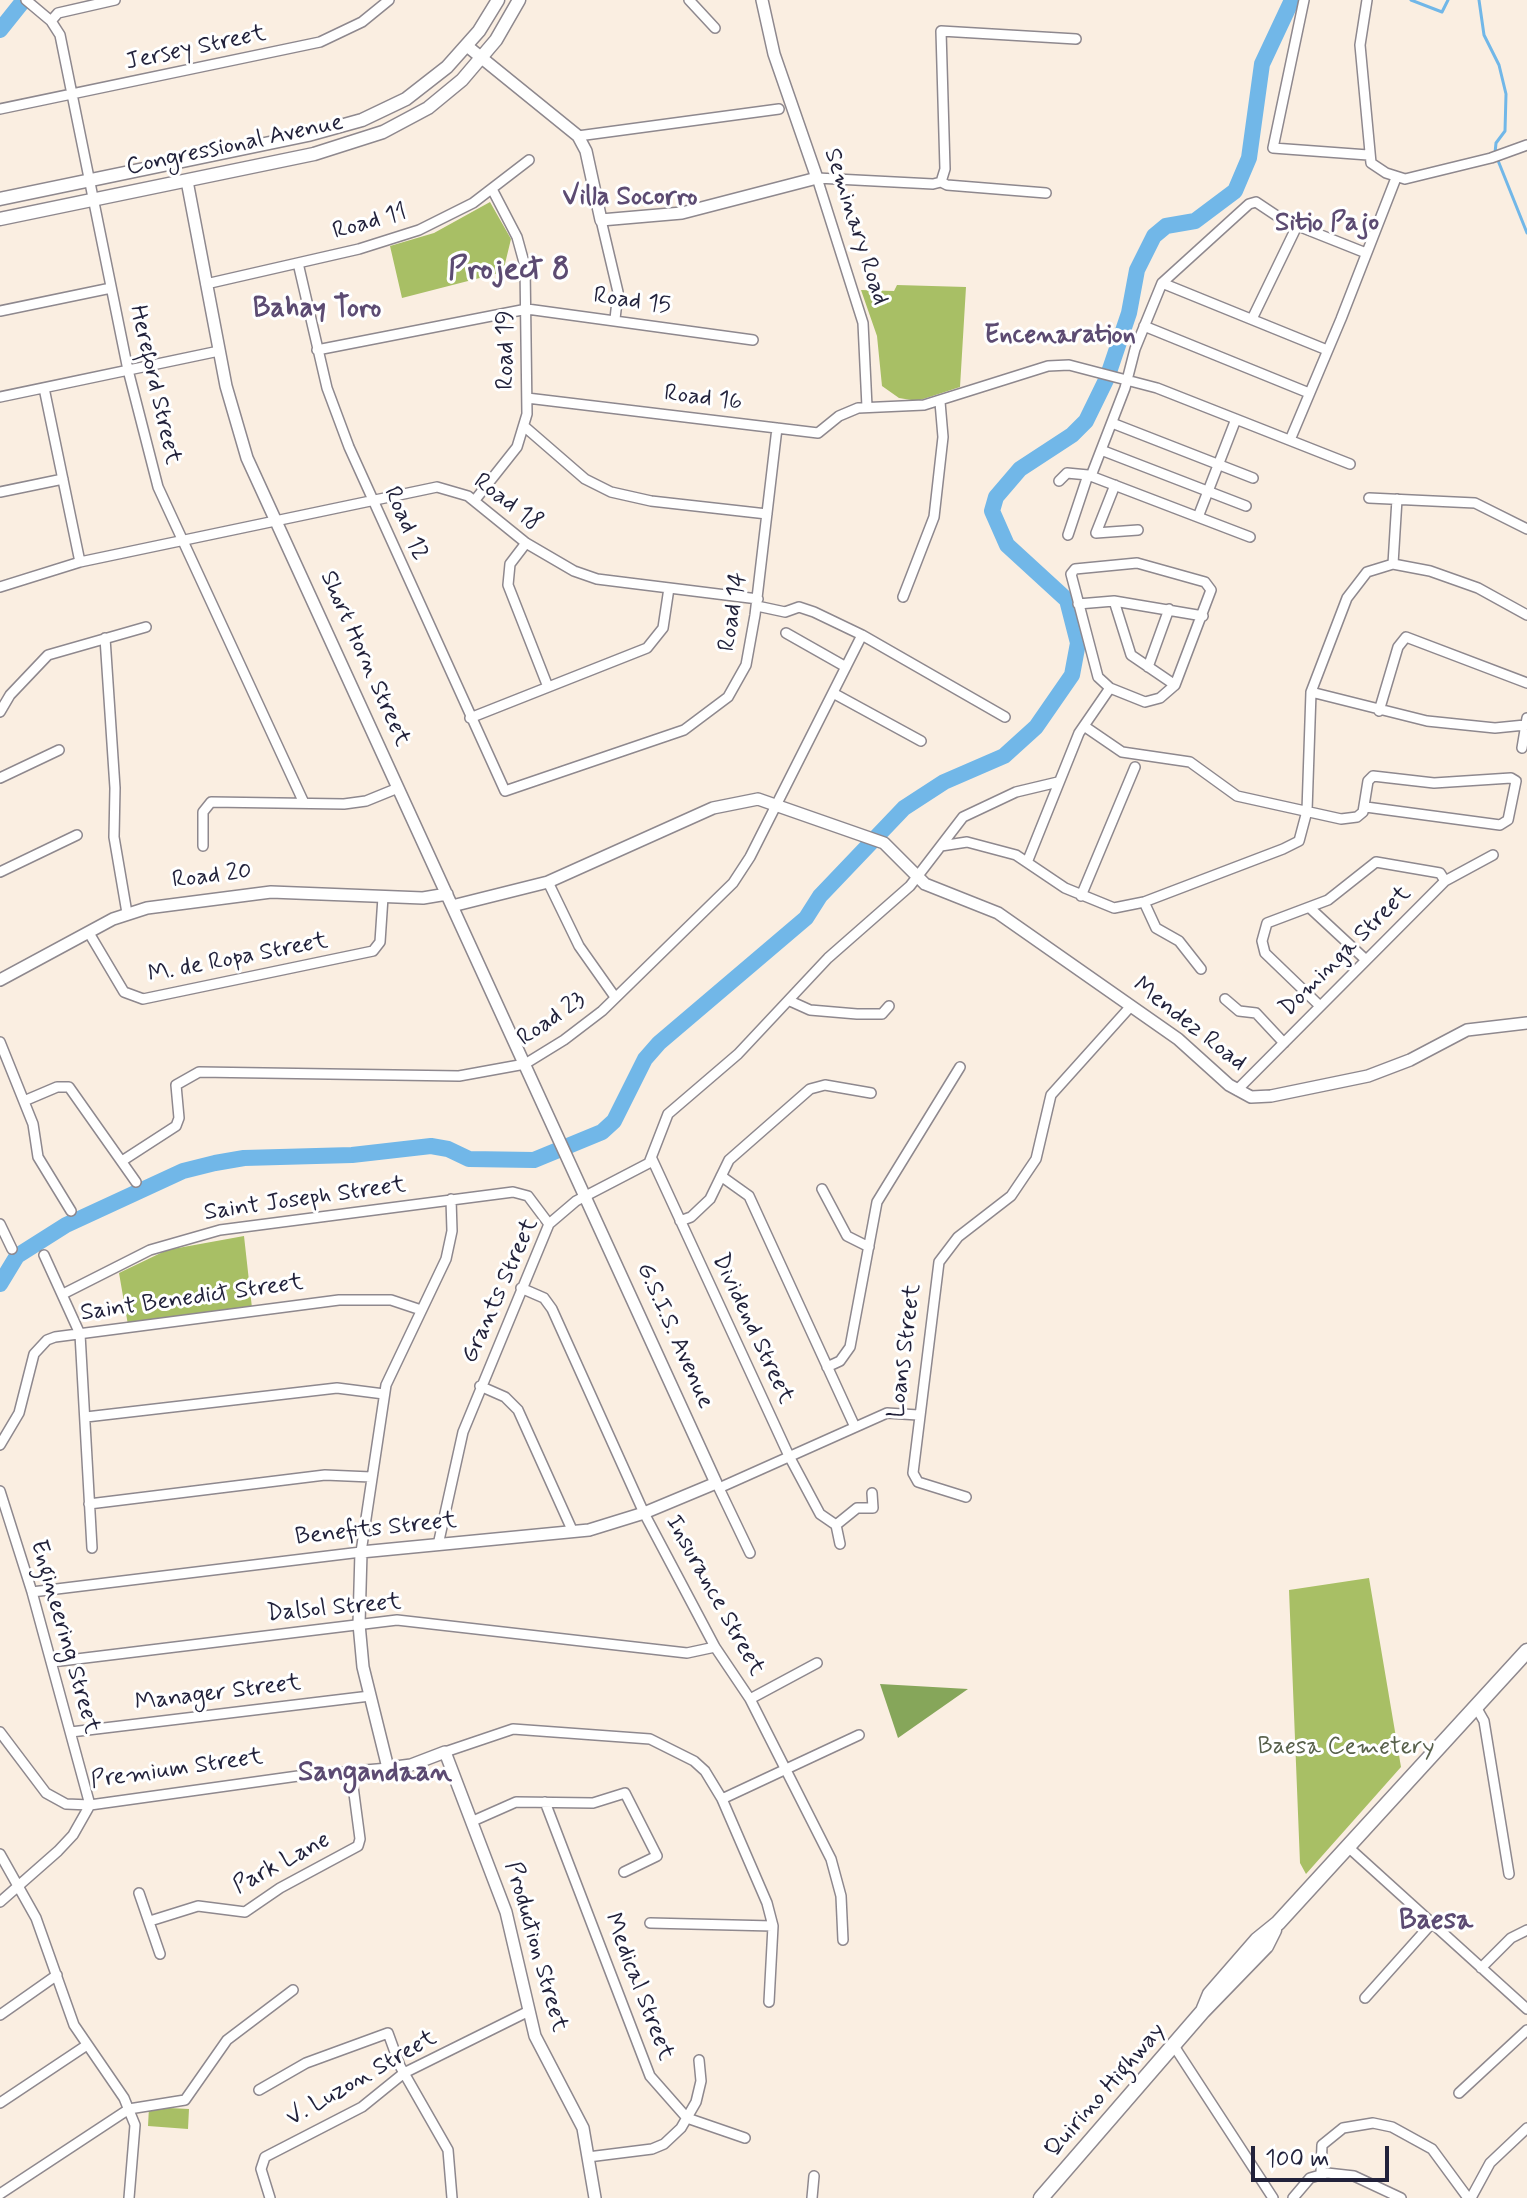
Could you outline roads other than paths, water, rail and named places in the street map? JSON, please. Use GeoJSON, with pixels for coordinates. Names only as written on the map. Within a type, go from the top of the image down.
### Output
{"type":"FeatureCollection","features":[{"type":"Feature","properties":{"kind":"main road","name":"Congressional Avenue"},"geometry":{"type":"LineString","coordinates":[[0,199],[308,135],[362,120],[427,84],[467,46],[498,0]]}},
{"type":"Feature","properties":{"kind":"main road","name":"Congressional Avenue"},"geometry":{"type":"LineString","coordinates":[[0,219],[289,160],[363,140],[428,108],[482,59],[519,0]]}},
{"type":"Feature","properties":{"kind":"main road","name":"Quirino Highway"},"geometry":{"type":"LineString","coordinates":[[1041,2198],[1174,2046],[1203,2011],[1210,1994],[1257,1940],[1278,1923],[1527,1651]]}},
{"type":"Feature","properties":{"kind":"street"},"geometry":{"type":"LineString","coordinates":[[26,0],[51,21],[58,13],[115,0]]}},
{"type":"Feature","properties":{"kind":"street","name":"Jersey Street"},"geometry":{"type":"LineString","coordinates":[[0,109],[320,42],[362,22],[389,0]]}},
{"type":"Feature","properties":{"kind":"street"},"geometry":{"type":"LineString","coordinates":[[689,0],[715,28]]}},
{"type":"Feature","properties":{"kind":"street","name":"Seminary Road"},"geometry":{"type":"LineString","coordinates":[[762,0],[774,54],[817,178],[864,332],[867,407]]}},
{"type":"Feature","properties":{"kind":"street"},"geometry":{"type":"LineString","coordinates":[[1304,0],[1273,148],[1368,155]]}},
{"type":"Feature","properties":{"kind":"street"},"geometry":{"type":"LineString","coordinates":[[1367,0],[1360,45],[1371,163],[1396,178],[1433,174],[1527,145]]}},
{"type":"Feature","properties":{"kind":"street","name":"Hereford Street"},"geometry":{"type":"LineString","coordinates":[[51,21],[60,35],[128,370],[158,487],[304,803]]}},
{"type":"Feature","properties":{"kind":"street"},"geometry":{"type":"LineString","coordinates":[[941,182],[945,169],[941,31],[1076,39]]}},
{"type":"Feature","properties":{"kind":"street"},"geometry":{"type":"LineString","coordinates":[[467,46],[578,136],[586,151],[618,292],[615,319]]}},
{"type":"Feature","properties":{"kind":"street"},"geometry":{"type":"LineString","coordinates":[[578,136],[779,109]]}},
{"type":"Feature","properties":{"kind":"street","name":"Road 11"},"geometry":{"type":"LineString","coordinates":[[206,284],[404,236],[455,213],[529,160]]}},
{"type":"Feature","properties":{"kind":"street"},"geometry":{"type":"LineString","coordinates":[[601,220],[699,210],[817,178],[941,182],[1046,193]]}},
{"type":"Feature","properties":{"kind":"street"},"geometry":{"type":"LineString","coordinates":[[1290,440],[1396,178]]}},
{"type":"Feature","properties":{"kind":"street","name":"Short Horn Street"},"geometry":{"type":"LineString","coordinates":[[187,181],[219,351],[240,438],[559,1137]]}},
{"type":"Feature","properties":{"kind":"street","name":"Road 19"},"geometry":{"type":"LineString","coordinates":[[475,500],[511,456],[525,427],[527,398],[527,309],[522,251],[492,189]]}},
{"type":"Feature","properties":{"kind":"street"},"geometry":{"type":"LineString","coordinates":[[1068,535],[1112,423],[1123,378],[1162,283],[1254,202],[1297,226],[1366,253]]}},
{"type":"Feature","properties":{"kind":"street"},"geometry":{"type":"LineString","coordinates":[[1252,319],[1297,226]]}},
{"type":"Feature","properties":{"kind":"street","name":"Road 12"},"geometry":{"type":"LineString","coordinates":[[298,263],[329,395],[372,500],[505,791]]}},
{"type":"Feature","properties":{"kind":"street"},"geometry":{"type":"LineString","coordinates":[[1162,283],[1327,350]]}},
{"type":"Feature","properties":{"kind":"street"},"geometry":{"type":"LineString","coordinates":[[0,311],[111,288]]}},
{"type":"Feature","properties":{"kind":"street","name":"Road 15"},"geometry":{"type":"LineString","coordinates":[[317,350],[527,309],[753,340]]}},
{"type":"Feature","properties":{"kind":"street"},"geometry":{"type":"LineString","coordinates":[[1144,326],[1309,393]]}},
{"type":"Feature","properties":{"kind":"street"},"geometry":{"type":"LineString","coordinates":[[0,397],[219,351]]}},
{"type":"Feature","properties":{"kind":"street"},"geometry":{"type":"LineString","coordinates":[[867,407],[940,402],[1048,366],[1069,365],[1123,378],[1350,464]]}},
{"type":"Feature","properties":{"kind":"street"},"geometry":{"type":"LineString","coordinates":[[44,388],[80,562]]}},
{"type":"Feature","properties":{"kind":"street","name":"Road 16"},"geometry":{"type":"LineString","coordinates":[[527,398],[821,432],[839,416],[867,407]]}},
{"type":"Feature","properties":{"kind":"street"},"geometry":{"type":"LineString","coordinates":[[903,597],[934,517],[943,437],[940,402]]}},
{"type":"Feature","properties":{"kind":"street"},"geometry":{"type":"LineString","coordinates":[[1198,517],[1236,419]]}},
{"type":"Feature","properties":{"kind":"street"},"geometry":{"type":"LineString","coordinates":[[1112,423],[1253,478]]}},
{"type":"Feature","properties":{"kind":"street"},"geometry":{"type":"LineString","coordinates":[[525,427],[585,479],[611,492],[651,501],[767,514]]}},
{"type":"Feature","properties":{"kind":"street","name":"Road 14"},"geometry":{"type":"LineString","coordinates":[[505,791],[684,730],[709,715],[728,697],[743,673],[757,602],[777,428]]}},
{"type":"Feature","properties":{"kind":"street"},"geometry":{"type":"LineString","coordinates":[[1101,450],[1246,506]]}},
{"type":"Feature","properties":{"kind":"street"},"geometry":{"type":"LineString","coordinates":[[1059,481],[1067,473],[1090,475],[1250,537]]}},
{"type":"Feature","properties":{"kind":"street"},"geometry":{"type":"LineString","coordinates":[[0,492],[63,479]]}},
{"type":"Feature","properties":{"kind":"street"},"geometry":{"type":"LineString","coordinates":[[1115,485],[1096,533],[1138,530]]}},
{"type":"Feature","properties":{"kind":"street","name":"Road 18"},"geometry":{"type":"LineString","coordinates":[[0,587],[80,562],[437,487],[458,490],[551,560],[597,579],[757,602],[785,612],[804,608],[862,635],[1005,717]]}},
{"type":"Feature","properties":{"kind":"street"},"geometry":{"type":"LineString","coordinates":[[1369,498],[1475,503],[1527,529]]}},
{"type":"Feature","properties":{"kind":"street"},"geometry":{"type":"LineString","coordinates":[[1393,564],[1397,499]]}},
{"type":"Feature","properties":{"kind":"street"},"geometry":{"type":"LineString","coordinates":[[526,543],[510,564],[508,585],[548,687]]}},
{"type":"Feature","properties":{"kind":"street"},"geometry":{"type":"LineString","coordinates":[[1137,563],[1209,585],[1211,596],[1175,685],[1160,698],[1145,702],[1110,688],[1098,677],[1078,604],[1071,574],[1075,569],[1137,563]]}},
{"type":"Feature","properties":{"kind":"street"},"geometry":{"type":"LineString","coordinates":[[940,846],[967,842],[1028,860],[1081,896],[1114,908],[1144,902],[1294,845],[1302,835],[1307,811],[1311,692],[1354,585],[1380,565],[1393,564],[1455,578],[1527,615]]}},
{"type":"Feature","properties":{"kind":"street"},"geometry":{"type":"LineString","coordinates":[[470,718],[639,652],[654,642],[663,628],[669,588]]}},
{"type":"Feature","properties":{"kind":"street"},"geometry":{"type":"LineString","coordinates":[[1078,604],[1114,601],[1203,616]]}},
{"type":"Feature","properties":{"kind":"street"},"geometry":{"type":"LineString","coordinates":[[1114,601],[1131,655],[1175,685]]}},
{"type":"Feature","properties":{"kind":"street"},"geometry":{"type":"LineString","coordinates":[[1148,667],[1169,609]]}},
{"type":"Feature","properties":{"kind":"street"},"geometry":{"type":"LineString","coordinates":[[0,712],[10,695],[48,655],[146,627]]}},
{"type":"Feature","properties":{"kind":"street"},"geometry":{"type":"LineString","coordinates":[[786,633],[846,667]]}},
{"type":"Feature","properties":{"kind":"street","name":"Road 23"},"geometry":{"type":"LineString","coordinates":[[122,1161],[176,1126],[179,1118],[176,1085],[199,1072],[424,1077],[486,1073],[525,1064],[564,1040],[615,997],[733,883],[777,804],[862,635]]}},
{"type":"Feature","properties":{"kind":"street"},"geometry":{"type":"LineString","coordinates":[[1379,711],[1398,647],[1406,637],[1527,683]]}},
{"type":"Feature","properties":{"kind":"street"},"geometry":{"type":"LineString","coordinates":[[105,638],[115,788],[114,837],[127,913]]}},
{"type":"Feature","properties":{"kind":"street"},"geometry":{"type":"LineString","coordinates":[[1028,860],[1084,726],[1110,688]]}},
{"type":"Feature","properties":{"kind":"street"},"geometry":{"type":"LineString","coordinates":[[1311,692],[1379,711],[1448,724],[1495,728],[1526,722],[1522,748]]}},
{"type":"Feature","properties":{"kind":"street"},"geometry":{"type":"LineString","coordinates":[[833,693],[921,741]]}},
{"type":"Feature","properties":{"kind":"street"},"geometry":{"type":"LineString","coordinates":[[1084,726],[1122,752],[1190,762],[1237,796],[1352,818],[1361,816],[1366,807],[1368,781],[1373,776],[1434,783],[1511,778],[1516,781],[1508,820],[1500,825],[1366,807]]}},
{"type":"Feature","properties":{"kind":"street"},"geometry":{"type":"LineString","coordinates":[[0,778],[59,750]]}},
{"type":"Feature","properties":{"kind":"street"},"geometry":{"type":"LineString","coordinates":[[1081,896],[1135,767]]}},
{"type":"Feature","properties":{"kind":"street"},"geometry":{"type":"LineString","coordinates":[[652,1159],[668,1114],[738,1054],[828,958],[918,877],[961,819],[1016,792],[1058,782]]}},
{"type":"Feature","properties":{"kind":"street"},"geometry":{"type":"LineString","coordinates":[[203,846],[203,812],[211,802],[357,802],[398,788]]}},
{"type":"Feature","properties":{"kind":"street"},"geometry":{"type":"LineString","coordinates":[[452,906],[548,882],[724,804],[758,799],[777,804]]}},
{"type":"Feature","properties":{"kind":"street","name":"Mendez Road"},"geometry":{"type":"LineString","coordinates":[[777,804],[884,843],[935,890],[989,907],[1188,1046],[1237,1090],[1261,1098],[1344,1082],[1390,1069],[1467,1030],[1527,1023]]}},
{"type":"Feature","properties":{"kind":"street"},"geometry":{"type":"LineString","coordinates":[[961,819],[960,828],[967,842]]}},
{"type":"Feature","properties":{"kind":"street"},"geometry":{"type":"LineString","coordinates":[[0,872],[77,835]]}},
{"type":"Feature","properties":{"kind":"street","name":"Dominga Street"},"geometry":{"type":"LineString","coordinates":[[1237,1090],[1445,881],[1493,855]]}},
{"type":"Feature","properties":{"kind":"street"},"geometry":{"type":"LineString","coordinates":[[1320,1006],[1265,953],[1262,941],[1267,923],[1328,900],[1376,862],[1440,873],[1445,881]]}},
{"type":"Feature","properties":{"kind":"street"},"geometry":{"type":"LineString","coordinates":[[548,882],[579,946],[615,997]]}},
{"type":"Feature","properties":{"kind":"street","name":"Road 20"},"geometry":{"type":"LineString","coordinates":[[0,980],[127,913],[271,892],[423,898],[447,894]]}},
{"type":"Feature","properties":{"kind":"street","name":"M. de Ropa Street"},"geometry":{"type":"LineString","coordinates":[[89,933],[124,992],[143,999],[373,951],[380,942],[383,897]]}},
{"type":"Feature","properties":{"kind":"street"},"geometry":{"type":"LineString","coordinates":[[1144,902],[1156,928],[1179,941],[1201,969]]}},
{"type":"Feature","properties":{"kind":"street"},"geometry":{"type":"LineString","coordinates":[[1310,908],[1366,960]]}},
{"type":"Feature","properties":{"kind":"street"},"geometry":{"type":"LineString","coordinates":[[1225,999],[1241,1012],[1256,1013],[1284,1043]]}},
{"type":"Feature","properties":{"kind":"street"},"geometry":{"type":"LineString","coordinates":[[790,1001],[810,1010],[886,1012]]}},
{"type":"Feature","properties":{"kind":"street","name":"Loans Street"},"geometry":{"type":"LineString","coordinates":[[966,1497],[914,1479],[918,1415],[939,1262],[958,1237],[1011,1196],[1036,1159],[1051,1095],[1131,1006]]}},
{"type":"Feature","properties":{"kind":"street"},"geometry":{"type":"LineString","coordinates":[[0,1042],[33,1124],[38,1157],[71,1211]]}},
{"type":"Feature","properties":{"kind":"street"},"geometry":{"type":"LineString","coordinates":[[827,1367],[840,1361],[850,1347],[877,1202],[960,1067]]}},
{"type":"Feature","properties":{"kind":"street"},"geometry":{"type":"LineString","coordinates":[[680,1221],[702,1209],[729,1160],[810,1089],[825,1085],[871,1093]]}},
{"type":"Feature","properties":{"kind":"street"},"geometry":{"type":"LineString","coordinates":[[24,1101],[57,1087],[69,1087],[136,1182]]}},
{"type":"Feature","properties":{"kind":"street","name":"G.S.I.S. Avenue"},"geometry":{"type":"LineString","coordinates":[[559,1137],[750,1553]]}},
{"type":"Feature","properties":{"kind":"street","name":"Grants Street"},"geometry":{"type":"LineString","coordinates":[[438,1545],[459,1447],[480,1386],[549,1224],[586,1196],[652,1159]]}},
{"type":"Feature","properties":{"kind":"street","name":"Dividend Street"},"geometry":{"type":"LineString","coordinates":[[652,1159],[789,1456],[820,1514],[836,1525]]}},
{"type":"Feature","properties":{"kind":"street"},"geometry":{"type":"LineString","coordinates":[[721,1176],[749,1196],[855,1427]]}},
{"type":"Feature","properties":{"kind":"street"},"geometry":{"type":"LineString","coordinates":[[822,1189],[847,1236],[869,1247]]}},
{"type":"Feature","properties":{"kind":"street","name":"Saint Joseph Street"},"geometry":{"type":"LineString","coordinates":[[63,1294],[150,1250],[220,1230],[517,1192],[528,1196],[549,1224]]}},
{"type":"Feature","properties":{"kind":"street"},"geometry":{"type":"LineString","coordinates":[[388,1768],[370,1696],[359,1624],[361,1552],[384,1394],[446,1259],[452,1231],[451,1199]]}},
{"type":"Feature","properties":{"kind":"street"},"geometry":{"type":"LineString","coordinates":[[0,1224],[12,1249]]}},
{"type":"Feature","properties":{"kind":"street"},"geometry":{"type":"LineString","coordinates":[[44,1255],[80,1334],[92,1548]]}},
{"type":"Feature","properties":{"kind":"street","name":"Insurance Street"},"geometry":{"type":"LineString","coordinates":[[521,1288],[544,1298],[552,1309],[644,1513],[715,1647],[750,1699],[831,1859],[841,1896],[843,1940]]}},
{"type":"Feature","properties":{"kind":"street","name":"Saint Benedict Street"},"geometry":{"type":"LineString","coordinates":[[0,1445],[19,1413],[30,1365],[40,1346],[55,1337],[339,1300],[391,1300],[421,1310]]}},
{"type":"Feature","properties":{"kind":"street"},"geometry":{"type":"LineString","coordinates":[[480,1386],[505,1397],[518,1410],[573,1532]]}},
{"type":"Feature","properties":{"kind":"street"},"geometry":{"type":"LineString","coordinates":[[86,1417],[337,1388],[384,1394]]}},
{"type":"Feature","properties":{"kind":"street","name":"Benefits Street"},"geometry":{"type":"LineString","coordinates":[[32,1592],[361,1552],[573,1532],[644,1513],[718,1486],[891,1413],[918,1415]]}},
{"type":"Feature","properties":{"kind":"street"},"geometry":{"type":"LineString","coordinates":[[89,1504],[325,1475],[371,1477]]}},
{"type":"Feature","properties":{"kind":"street","name":"Engineering Street"},"geometry":{"type":"LineString","coordinates":[[0,1491],[32,1592],[90,1805]]}},
{"type":"Feature","properties":{"kind":"street"},"geometry":{"type":"LineString","coordinates":[[840,1544],[836,1525],[857,1508],[873,1508],[872,1493]]}},
{"type":"Feature","properties":{"kind":"street","name":"Dalsol Street"},"geometry":{"type":"LineString","coordinates":[[52,1662],[359,1624],[422,1622],[687,1653],[715,1647]]}},
{"type":"Feature","properties":{"kind":"street"},"geometry":{"type":"LineString","coordinates":[[750,1699],[817,1663]]}},
{"type":"Feature","properties":{"kind":"street","name":"Manager Street"},"geometry":{"type":"LineString","coordinates":[[71,1732],[370,1696]]}},
{"type":"Feature","properties":{"kind":"street"},"geometry":{"type":"LineString","coordinates":[[1476,1707],[1484,1721],[1509,1874]]}},
{"type":"Feature","properties":{"kind":"street","name":"Premium Street"},"geometry":{"type":"LineString","coordinates":[[0,1732],[46,1793],[66,1804],[90,1805],[411,1765],[505,1730],[650,1739],[694,1761],[705,1771],[722,1799],[767,1903],[773,1926],[769,2002]]}},
{"type":"Feature","properties":{"kind":"street"},"geometry":{"type":"LineString","coordinates":[[722,1799],[859,1735]]}},
{"type":"Feature","properties":{"kind":"street","name":"Production Street"},"geometry":{"type":"LineString","coordinates":[[445,1752],[506,1912],[527,2012],[543,2052],[581,2122],[595,2198]]}},
{"type":"Feature","properties":{"kind":"street","name":"Park Lane"},"geometry":{"type":"LineString","coordinates":[[150,1921],[198,1906],[245,1912],[280,1888],[358,1846],[360,1839],[351,1771]]}},
{"type":"Feature","properties":{"kind":"street"},"geometry":{"type":"LineString","coordinates":[[473,1821],[516,1802],[593,1803],[625,1793],[657,1856],[624,1872]]}},
{"type":"Feature","properties":{"kind":"street","name":"Medical Street"},"geometry":{"type":"LineString","coordinates":[[545,1802],[638,2050],[658,2088],[687,2118],[745,2138]]}},
{"type":"Feature","properties":{"kind":"street"},"geometry":{"type":"LineString","coordinates":[[0,1902],[73,1835],[90,1805]]}},
{"type":"Feature","properties":{"kind":"street"},"geometry":{"type":"LineString","coordinates":[[1347,1846],[1527,2009]]}},
{"type":"Feature","properties":{"kind":"street"},"geometry":{"type":"LineString","coordinates":[[0,1854],[18,1884],[57,1975],[67,2010],[129,2109],[135,2125],[129,2198]]}},
{"type":"Feature","properties":{"kind":"street"},"geometry":{"type":"LineString","coordinates":[[139,1893],[160,1954]]}},
{"type":"Feature","properties":{"kind":"street"},"geometry":{"type":"LineString","coordinates":[[650,1923],[773,1926]]}},
{"type":"Feature","properties":{"kind":"street"},"geometry":{"type":"LineString","coordinates":[[1365,1998],[1432,1923]]}},
{"type":"Feature","properties":{"kind":"street"},"geometry":{"type":"LineString","coordinates":[[1481,1968],[1511,1938],[1527,1930]]}},
{"type":"Feature","properties":{"kind":"street"},"geometry":{"type":"LineString","coordinates":[[0,2015],[57,1975]]}},
{"type":"Feature","properties":{"kind":"street"},"geometry":{"type":"LineString","coordinates":[[0,2194],[129,2109],[185,2100],[227,2040],[293,1990]]}},
{"type":"Feature","properties":{"kind":"street","name":"V. Luzon Street"},"geometry":{"type":"LineString","coordinates":[[270,2198],[261,2161],[362,2107],[404,2073],[527,2012]]}},
{"type":"Feature","properties":{"kind":"street"},"geometry":{"type":"LineString","coordinates":[[1459,2093],[1527,2030]]}},
{"type":"Feature","properties":{"kind":"street"},"geometry":{"type":"LineString","coordinates":[[259,2090],[306,2063],[388,2033],[404,2073],[448,2150],[452,2198]]}},
{"type":"Feature","properties":{"kind":"street"},"geometry":{"type":"LineString","coordinates":[[0,2103],[87,2045]]}},
{"type":"Feature","properties":{"kind":"street"},"geometry":{"type":"LineString","coordinates":[[1174,2046],[1273,2198]]}},
{"type":"Feature","properties":{"kind":"street"},"geometry":{"type":"LineString","coordinates":[[588,2157],[652,2149],[673,2137],[700,2092],[699,2060]]}},
{"type":"Feature","properties":{"kind":"street"},"geometry":{"type":"LineString","coordinates":[[1321,2173],[1322,2145],[1343,2128],[1373,2123],[1392,2127],[1432,2149],[1470,2198],[1490,2163],[1527,2128]]}},
{"type":"Feature","properties":{"kind":"street"},"geometry":{"type":"LineString","coordinates":[[1293,2198],[1310,2178],[1321,2173],[1354,2176],[1401,2198]]}},
{"type":"Feature","properties":{"kind":"street"},"geometry":{"type":"LineString","coordinates":[[812,2198],[814,2176]]}},
{"type":"Feature","properties":{"kind":"waterway"},"geometry":{"type":"LineString","coordinates":[[0,30],[24,0]]}},
{"type":"Feature","properties":{"kind":"waterway"},"geometry":{"type":"LineString","coordinates":[[0,1284],[17,1256],[66,1225],[183,1171],[244,1158],[352,1155],[431,1146],[448,1149],[469,1159],[534,1160],[602,1132],[614,1121],[645,1059],[659,1043],[806,918],[820,896],[904,808],[944,782],[1004,756],[1036,727],[1072,675],[1078,643],[1067,600],[1007,545],[992,511],[996,497],[1020,469],[1072,435],[1086,421],[1107,378],[1129,313],[1137,270],[1154,236],[1166,226],[1195,221],[1235,191],[1249,158],[1262,64],[1292,0]]}},
{"type":"Feature","properties":{"kind":"waterway"},"geometry":{"type":"LineString","coordinates":[[1411,0],[1442,12],[1448,0]]}},
{"type":"Feature","properties":{"kind":"waterway"},"geometry":{"type":"LineString","coordinates":[[1479,0],[1484,35],[1499,65],[1506,94],[1505,131],[1496,143],[1495,153],[1527,233]]}},
{"type":"Feature","properties":{"kind":"district","name":"Villa Socorro"},"geometry":{"type":"Point","coordinates":[630,199]}},
{"type":"Feature","properties":{"kind":"district","name":"Sitio Pajo"},"geometry":{"type":"Point","coordinates":[1327,225]}},
{"type":"Feature","properties":{"kind":"district","name":"Project 8"},"geometry":{"type":"Point","coordinates":[509,271]}},
{"type":"Feature","properties":{"kind":"district","name":"Bahay Toro"},"geometry":{"type":"Point","coordinates":[317,310]}},
{"type":"Feature","properties":{"kind":"district","name":"Encenaration"},"geometry":{"type":"Point","coordinates":[1060,337]}},
{"type":"Feature","properties":{"kind":"district","name":"Sangandaan"},"geometry":{"type":"Point","coordinates":[375,1774]}},
{"type":"Feature","properties":{"kind":"district","name":"Baesa"},"geometry":{"type":"Point","coordinates":[1436,1922]}},
{"type":"Feature","properties":{"kind":"park label","name":"Baesa Cemetery"},"geometry":{"type":"Point","coordinates":[1346,1748]}}]}
